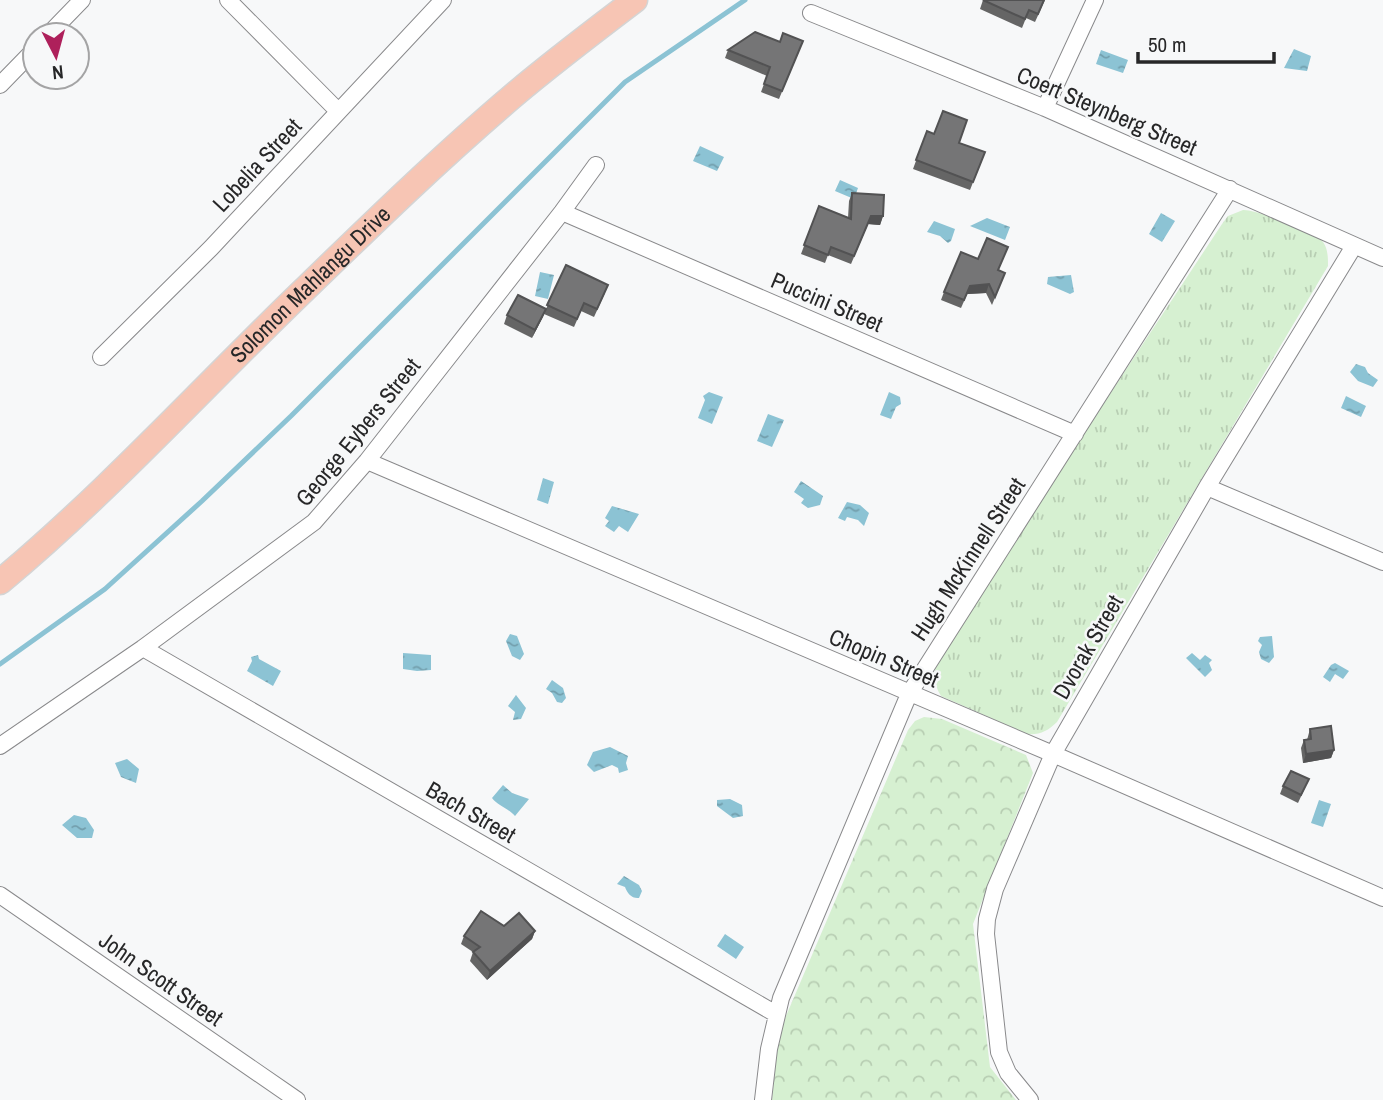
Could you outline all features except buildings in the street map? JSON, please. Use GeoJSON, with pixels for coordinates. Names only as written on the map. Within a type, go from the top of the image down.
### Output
{"type":"FeatureCollection","features":[{"type":"Feature","properties":{"kind":"main road","name":"Solomon Mahlangu Drive"},"geometry":{"type":"LineString","coordinates":[[0,582],[133,462],[304,289],[438,163],[514,94],[635,0]]}},
{"type":"Feature","properties":{"kind":"street"},"geometry":{"type":"LineString","coordinates":[[62,21],[82,0]]}},
{"type":"Feature","properties":{"kind":"street"},"geometry":{"type":"LineString","coordinates":[[228,0],[338,111]]}},
{"type":"Feature","properties":{"kind":"street","name":"Lobelia Street"},"geometry":{"type":"LineString","coordinates":[[101,357],[211,248],[443,0]]}},
{"type":"Feature","properties":{"kind":"street"},"geometry":{"type":"LineString","coordinates":[[1045,108],[1095,0]]}},
{"type":"Feature","properties":{"kind":"street","name":"Coert Steynberg Street"},"geometry":{"type":"LineString","coordinates":[[811,13],[1045,108],[1383,258]]}},
{"type":"Feature","properties":{"kind":"street"},"geometry":{"type":"LineString","coordinates":[[0,85],[21,63]]}},
{"type":"Feature","properties":{"kind":"street","name":"George Eybers Street"},"geometry":{"type":"LineString","coordinates":[[0,746],[143,648],[302,532],[326,509],[367,461],[596,165]]}},
{"type":"Feature","properties":{"kind":"street","name":"Hugh McKinnell Street"},"geometry":{"type":"LineString","coordinates":[[763,1100],[776,1014],[909,694],[1230,189]]}},
{"type":"Feature","properties":{"kind":"street","name":"Puccini Street"},"geometry":{"type":"LineString","coordinates":[[562,212],[1075,434]]}},
{"type":"Feature","properties":{"kind":"street","name":"Dvorak Street"},"geometry":{"type":"LineString","coordinates":[[1030,1100],[1008,1073],[999,1052],[986,934],[987,919],[996,889],[1053,754],[1207,487],[1354,246]]}},
{"type":"Feature","properties":{"kind":"street","name":"Chopin Street"},"geometry":{"type":"LineString","coordinates":[[367,461],[1383,898]]}},
{"type":"Feature","properties":{"kind":"street"},"geometry":{"type":"LineString","coordinates":[[1207,487],[1383,562]]}},
{"type":"Feature","properties":{"kind":"street","name":"Bach Street"},"geometry":{"type":"LineString","coordinates":[[143,648],[776,1014]]}},
{"type":"Feature","properties":{"kind":"street","name":"John Scott Street"},"geometry":{"type":"LineString","coordinates":[[0,895],[297,1100]]}},
{"type":"Feature","properties":{"kind":"green space"},"geometry":{"type":"Polygon","coordinates":[[[1243,210],[1295,226],[1315,236],[1325,245],[1328,266],[1057,722],[1044,732],[1027,734],[941,696],[935,679],[938,662],[1067,459],[1222,224],[1228,216],[1243,210]]]}},
{"type":"Feature","properties":{"kind":"green space"},"geometry":{"type":"Polygon","coordinates":[[[924,717],[942,719],[1026,755],[1033,773],[973,924],[990,1067],[1016,1100],[772,1100],[778,1040],[786,1016],[908,730],[915,721],[924,717]]]}},
{"type":"Feature","properties":{"kind":"water"},"geometry":{"type":"Polygon","coordinates":[[[1294,49],[1311,56],[1307,71],[1284,68],[1294,49]]]}},
{"type":"Feature","properties":{"kind":"water"},"geometry":{"type":"Polygon","coordinates":[[[1101,50],[1128,60],[1123,73],[1096,64],[1101,50]]]}},
{"type":"Feature","properties":{"kind":"water"},"geometry":{"type":"Polygon","coordinates":[[[700,146],[724,157],[717,171],[693,161],[700,146]]]}},
{"type":"Feature","properties":{"kind":"water"},"geometry":{"type":"Polygon","coordinates":[[[840,180],[858,188],[854,199],[835,191],[840,180]]]}},
{"type":"Feature","properties":{"kind":"water"},"geometry":{"type":"Polygon","coordinates":[[[1161,213],[1175,221],[1162,242],[1149,234],[1161,213]]]}},
{"type":"Feature","properties":{"kind":"water"},"geometry":{"type":"Polygon","coordinates":[[[987,218],[1010,227],[1005,240],[970,226],[987,218]]]}},
{"type":"Feature","properties":{"kind":"water"},"geometry":{"type":"Polygon","coordinates":[[[934,221],[955,229],[951,241],[948,243],[940,236],[927,232],[934,221]]]}},
{"type":"Feature","properties":{"kind":"water"},"geometry":{"type":"Polygon","coordinates":[[[540,272],[554,275],[548,299],[535,296],[540,272]]]}},
{"type":"Feature","properties":{"kind":"water"},"geometry":{"type":"Polygon","coordinates":[[[1071,275],[1074,292],[1070,294],[1047,284],[1048,277],[1071,275]]]}},
{"type":"Feature","properties":{"kind":"water"},"geometry":{"type":"Polygon","coordinates":[[[1356,364],[1365,367],[1368,373],[1378,380],[1373,387],[1358,381],[1350,372],[1356,364]]]}},
{"type":"Feature","properties":{"kind":"water"},"geometry":{"type":"Polygon","coordinates":[[[709,392],[723,397],[712,424],[698,418],[705,400],[703,396],[709,392]]]}},
{"type":"Feature","properties":{"kind":"water"},"geometry":{"type":"Polygon","coordinates":[[[889,392],[900,397],[901,404],[896,407],[891,419],[880,415],[889,392]]]}},
{"type":"Feature","properties":{"kind":"water"},"geometry":{"type":"Polygon","coordinates":[[[1346,396],[1366,406],[1361,417],[1341,408],[1346,396]]]}},
{"type":"Feature","properties":{"kind":"water"},"geometry":{"type":"Polygon","coordinates":[[[768,414],[784,420],[772,447],[757,441],[768,414]]]}},
{"type":"Feature","properties":{"kind":"water"},"geometry":{"type":"Polygon","coordinates":[[[543,478],[554,482],[548,504],[537,500],[543,478]]]}},
{"type":"Feature","properties":{"kind":"water"},"geometry":{"type":"Polygon","coordinates":[[[801,481],[823,496],[820,505],[808,508],[801,503],[804,499],[794,492],[801,481]]]}},
{"type":"Feature","properties":{"kind":"water"},"geometry":{"type":"Polygon","coordinates":[[[847,502],[860,505],[869,513],[864,526],[858,520],[847,517],[845,521],[838,518],[847,502]]]}},
{"type":"Feature","properties":{"kind":"water"},"geometry":{"type":"Polygon","coordinates":[[[612,506],[639,514],[628,532],[619,526],[614,532],[605,526],[609,521],[605,518],[612,506]]]}},
{"type":"Feature","properties":{"kind":"water"},"geometry":{"type":"Polygon","coordinates":[[[510,634],[517,636],[524,654],[520,660],[512,656],[506,641],[510,634]]]}},
{"type":"Feature","properties":{"kind":"water"},"geometry":{"type":"Polygon","coordinates":[[[1272,636],[1274,657],[1269,663],[1261,659],[1259,652],[1262,645],[1258,641],[1260,637],[1272,636]]]}},
{"type":"Feature","properties":{"kind":"water"},"geometry":{"type":"Polygon","coordinates":[[[403,653],[431,655],[431,670],[403,669],[403,653]]]}},
{"type":"Feature","properties":{"kind":"water"},"geometry":{"type":"Polygon","coordinates":[[[1192,653],[1200,660],[1205,655],[1212,660],[1209,663],[1212,670],[1205,677],[1186,658],[1192,653]]]}},
{"type":"Feature","properties":{"kind":"water"},"geometry":{"type":"Polygon","coordinates":[[[258,655],[259,659],[281,671],[273,686],[247,671],[251,657],[258,655]]]}},
{"type":"Feature","properties":{"kind":"water"},"geometry":{"type":"Polygon","coordinates":[[[1335,663],[1349,671],[1343,679],[1335,674],[1330,682],[1323,677],[1335,663]]]}},
{"type":"Feature","properties":{"kind":"water"},"geometry":{"type":"Polygon","coordinates":[[[552,680],[563,688],[566,698],[562,703],[557,702],[546,689],[552,680]]]}},
{"type":"Feature","properties":{"kind":"water"},"geometry":{"type":"Polygon","coordinates":[[[516,695],[526,708],[521,719],[513,720],[515,712],[508,706],[516,695]]]}},
{"type":"Feature","properties":{"kind":"water"},"geometry":{"type":"Polygon","coordinates":[[[610,747],[628,756],[628,770],[619,773],[618,768],[612,765],[594,772],[587,765],[593,752],[610,747]]]}},
{"type":"Feature","properties":{"kind":"water"},"geometry":{"type":"Polygon","coordinates":[[[127,759],[139,769],[136,783],[121,777],[115,763],[127,759]]]}},
{"type":"Feature","properties":{"kind":"water"},"geometry":{"type":"Polygon","coordinates":[[[503,785],[512,793],[529,799],[515,816],[492,798],[503,785]]]}},
{"type":"Feature","properties":{"kind":"water"},"geometry":{"type":"Polygon","coordinates":[[[730,799],[742,805],[743,816],[733,818],[717,806],[717,800],[730,799]]]}},
{"type":"Feature","properties":{"kind":"water"},"geometry":{"type":"Polygon","coordinates":[[[1319,800],[1331,804],[1323,827],[1311,823],[1319,800]]]}},
{"type":"Feature","properties":{"kind":"water"},"geometry":{"type":"Polygon","coordinates":[[[74,815],[86,818],[94,830],[92,838],[77,838],[62,825],[74,815]]]}},
{"type":"Feature","properties":{"kind":"water"},"geometry":{"type":"Polygon","coordinates":[[[624,876],[639,885],[642,891],[639,898],[632,897],[625,887],[617,884],[624,876]]]}},
{"type":"Feature","properties":{"kind":"water"},"geometry":{"type":"Polygon","coordinates":[[[725,934],[744,947],[736,959],[717,946],[725,934]]]}},
{"type":"Feature","properties":{"kind":"waterway"},"geometry":{"type":"LineString","coordinates":[[0,664],[105,589],[202,501],[291,416],[625,82],[745,0]]}}]}
